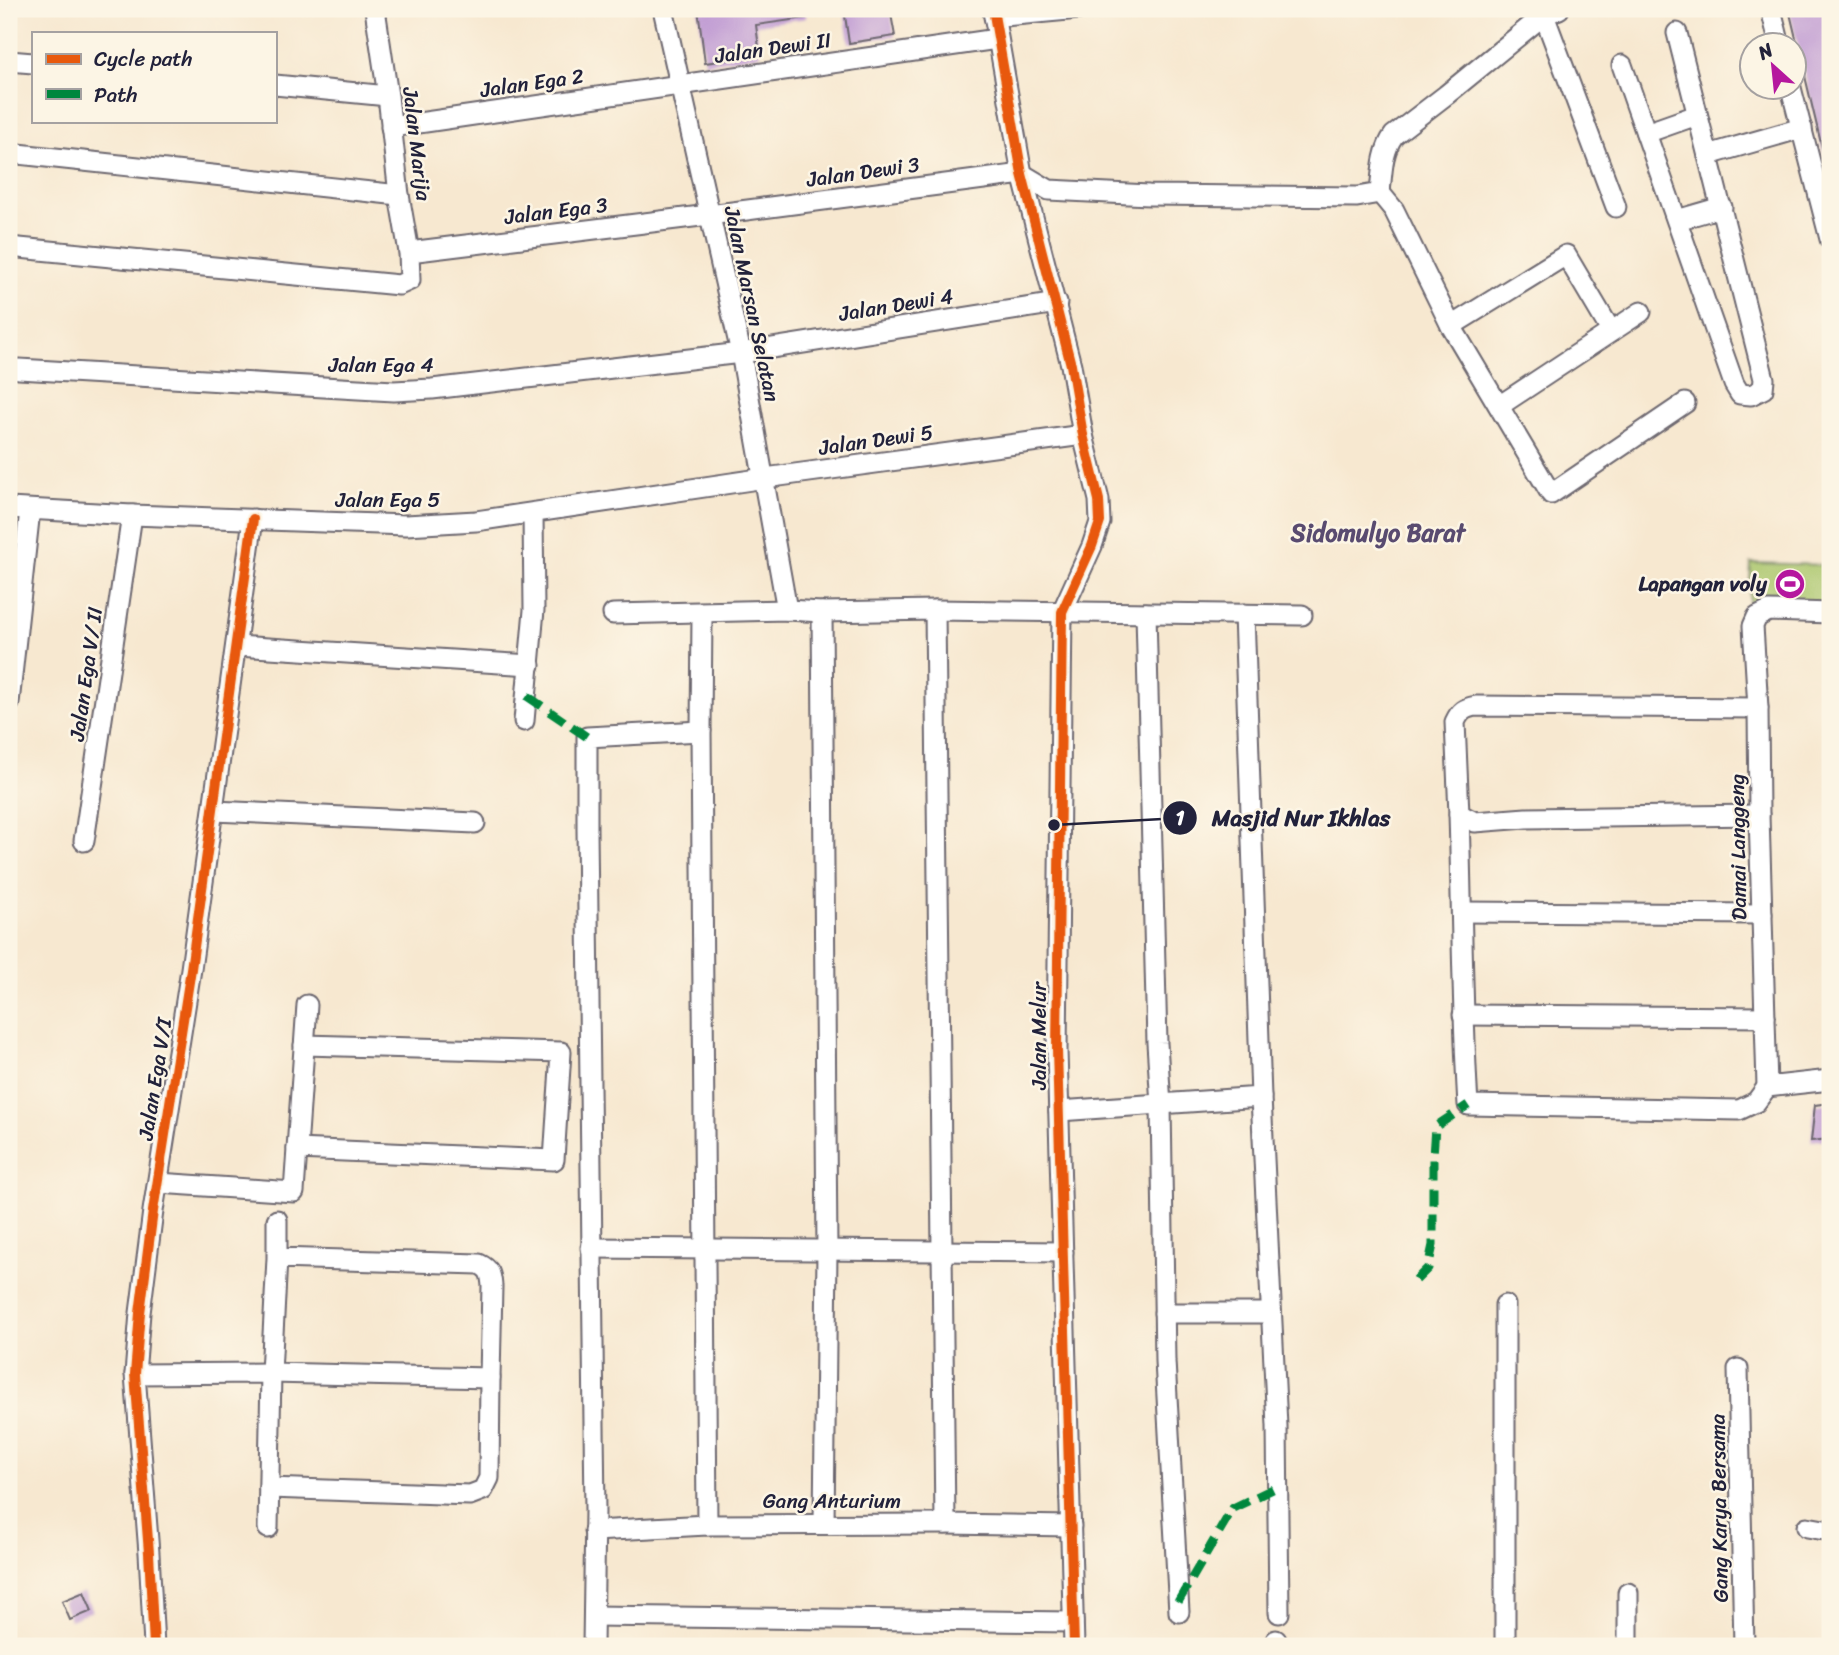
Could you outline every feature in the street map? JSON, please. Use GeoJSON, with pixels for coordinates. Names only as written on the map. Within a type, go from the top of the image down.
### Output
{"type":"FeatureCollection","features":[{"type":"Feature","properties":{"kind":"street","name":"Jalan Marija"},"geometry":{"type":"LineString","coordinates":[[9,247],[399,285],[406,283],[411,274],[409,252],[375,9]]}},
{"type":"Feature","properties":{"kind":"street","name":"Jalan Marsan Selatan"},"geometry":{"type":"LineString","coordinates":[[663,9],[741,353],[788,610]]}},
{"type":"Feature","properties":{"kind":"street"},"geometry":{"type":"LineString","coordinates":[[994,13],[1079,9]]}},
{"type":"Feature","properties":{"kind":"street"},"geometry":{"type":"LineString","coordinates":[[1771,9],[1777,32]]}},
{"type":"Feature","properties":{"kind":"street"},"geometry":{"type":"LineString","coordinates":[[1616,207],[1547,11],[1394,135],[1385,150],[1380,193],[1394,210],[1451,326],[1551,494],[1685,403]]}},
{"type":"Feature","properties":{"kind":"street","name":"Jalan Melur"},"geometry":{"type":"LineString","coordinates":[[994,13],[1022,174],[1057,303],[1099,500],[1100,522],[1062,612],[1057,1050],[1074,1646]]}},
{"type":"Feature","properties":{"kind":"street"},"geometry":{"type":"LineString","coordinates":[[1622,65],[1734,384],[1740,394],[1751,395],[1763,389],[1764,379],[1677,33]]}},
{"type":"Feature","properties":{"kind":"street","name":"Jalan Dewi II"},"geometry":{"type":"LineString","coordinates":[[680,84],[998,40]]}},
{"type":"Feature","properties":{"kind":"street"},"geometry":{"type":"LineString","coordinates":[[9,61],[32,63]]}},
{"type":"Feature","properties":{"kind":"street","name":"Jalan Ega 2"},"geometry":{"type":"LineString","coordinates":[[391,127],[680,84]]}},
{"type":"Feature","properties":{"kind":"street"},"geometry":{"type":"LineString","coordinates":[[276,85],[388,96]]}},
{"type":"Feature","properties":{"kind":"street"},"geometry":{"type":"LineString","coordinates":[[1795,102],[1830,239]]}},
{"type":"Feature","properties":{"kind":"street"},"geometry":{"type":"LineString","coordinates":[[1646,133],[1697,115]]}},
{"type":"Feature","properties":{"kind":"street"},"geometry":{"type":"LineString","coordinates":[[1709,155],[1802,128]]}},
{"type":"Feature","properties":{"kind":"street"},"geometry":{"type":"LineString","coordinates":[[9,153],[399,195]]}},
{"type":"Feature","properties":{"kind":"street"},"geometry":{"type":"LineString","coordinates":[[1022,174],[1049,190],[1067,191],[1149,195],[1357,197],[1380,193]]}},
{"type":"Feature","properties":{"kind":"street","name":"Jalan Dewi 3"},"geometry":{"type":"LineString","coordinates":[[709,215],[1022,174]]}},
{"type":"Feature","properties":{"kind":"street"},"geometry":{"type":"LineString","coordinates":[[1677,220],[1722,207]]}},
{"type":"Feature","properties":{"kind":"street","name":"Jalan Ega 3"},"geometry":{"type":"LineString","coordinates":[[409,252],[709,215]]}},
{"type":"Feature","properties":{"kind":"street"},"geometry":{"type":"LineString","coordinates":[[1451,326],[1566,254],[1611,331]]}},
{"type":"Feature","properties":{"kind":"street","name":"Jalan Dewi 4"},"geometry":{"type":"LineString","coordinates":[[741,353],[1057,303]]}},
{"type":"Feature","properties":{"kind":"street"},"geometry":{"type":"LineString","coordinates":[[1499,407],[1641,312]]}},
{"type":"Feature","properties":{"kind":"street","name":"Jalan Ega 4"},"geometry":{"type":"LineString","coordinates":[[19,369],[394,391],[432,389],[741,353]]}},
{"type":"Feature","properties":{"kind":"street","name":"Jalan Dewi 5"},"geometry":{"type":"LineString","coordinates":[[765,478],[1083,435]]}},
{"type":"Feature","properties":{"kind":"street","name":"Jalan Ega 5"},"geometry":{"type":"LineString","coordinates":[[9,508],[416,525],[476,521],[765,478]]}},
{"type":"Feature","properties":{"kind":"street"},"geometry":{"type":"LineString","coordinates":[[9,703],[30,510]]}},
{"type":"Feature","properties":{"kind":"street"},"geometry":{"type":"LineString","coordinates":[[524,720],[534,610],[533,513]]}},
{"type":"Feature","properties":{"kind":"street","name":"Jalan Ega V/ II"},"geometry":{"type":"LineString","coordinates":[[84,841],[132,515]]}},
{"type":"Feature","properties":{"kind":"street","name":"Jalan Ega V/I"},"geometry":{"type":"LineString","coordinates":[[155,1646],[135,1374],[140,1313],[214,811],[253,519]]}},
{"type":"Feature","properties":{"kind":"street"},"geometry":{"type":"LineString","coordinates":[[935,610],[946,1524]]}},
{"type":"Feature","properties":{"kind":"street"},"geometry":{"type":"LineString","coordinates":[[613,614],[935,610],[1302,615]]}},
{"type":"Feature","properties":{"kind":"street","name":"Damai Langgeng"},"geometry":{"type":"LineString","coordinates":[[1768,1087],[1758,708],[1753,626],[1757,617],[1769,611],[1830,613]]}},
{"type":"Feature","properties":{"kind":"street"},"geometry":{"type":"LineString","coordinates":[[822,612],[827,1251],[824,1524]]}},
{"type":"Feature","properties":{"kind":"street"},"geometry":{"type":"LineString","coordinates":[[702,613],[708,1525]]}},
{"type":"Feature","properties":{"kind":"street"},"geometry":{"type":"LineString","coordinates":[[1146,613],[1157,1043],[1161,1105],[1164,1314],[1179,1612]]}},
{"type":"Feature","properties":{"kind":"street"},"geometry":{"type":"LineString","coordinates":[[1244,614],[1261,1097],[1277,1426],[1279,1613]]}},
{"type":"Feature","properties":{"kind":"street"},"geometry":{"type":"LineString","coordinates":[[237,646],[530,665]]}},
{"type":"Feature","properties":{"kind":"street"},"geometry":{"type":"LineString","coordinates":[[1758,708],[1476,706],[1464,708],[1459,714],[1455,722],[1468,1105],[1739,1110],[1756,1102],[1768,1087],[1830,1080]]}},
{"type":"Feature","properties":{"kind":"street"},"geometry":{"type":"LineString","coordinates":[[593,1646],[587,737],[701,732]]}},
{"type":"Feature","properties":{"kind":"street"},"geometry":{"type":"LineString","coordinates":[[214,811],[475,823]]}},
{"type":"Feature","properties":{"kind":"street"},"geometry":{"type":"LineString","coordinates":[[1459,814],[1475,822],[1526,818],[1759,815]]}},
{"type":"Feature","properties":{"kind":"street"},"geometry":{"type":"LineString","coordinates":[[1462,912],[1762,914]]}},
{"type":"Feature","properties":{"kind":"street"},"geometry":{"type":"LineString","coordinates":[[158,1183],[294,1192],[307,1005]]}},
{"type":"Feature","properties":{"kind":"street"},"geometry":{"type":"LineString","coordinates":[[1463,1015],[1765,1017]]}},
{"type":"Feature","properties":{"kind":"street"},"geometry":{"type":"LineString","coordinates":[[297,1149],[554,1160],[561,1052],[304,1045]]}},
{"type":"Feature","properties":{"kind":"street"},"geometry":{"type":"LineString","coordinates":[[1059,1111],[1261,1097]]}},
{"type":"Feature","properties":{"kind":"street"},"geometry":{"type":"LineString","coordinates":[[268,1528],[277,1220]]}},
{"type":"Feature","properties":{"kind":"street"},"geometry":{"type":"LineString","coordinates":[[592,1248],[1063,1252]]}},
{"type":"Feature","properties":{"kind":"street"},"geometry":{"type":"LineString","coordinates":[[269,1488],[470,1495],[483,1490],[489,1478],[492,1286],[487,1267],[479,1264],[277,1258]]}},
{"type":"Feature","properties":{"kind":"street"},"geometry":{"type":"LineString","coordinates":[[1505,1305],[1505,1646]]}},
{"type":"Feature","properties":{"kind":"street"},"geometry":{"type":"LineString","coordinates":[[1164,1314],[1271,1313]]}},
{"type":"Feature","properties":{"kind":"street","name":"Gang Karya Bersama"},"geometry":{"type":"LineString","coordinates":[[1738,1368],[1744,1646]]}},
{"type":"Feature","properties":{"kind":"street"},"geometry":{"type":"LineString","coordinates":[[135,1374],[271,1373],[490,1378]]}},
{"type":"Feature","properties":{"kind":"street","name":"Gang Anturium"},"geometry":{"type":"LineString","coordinates":[[594,1531],[708,1525],[1070,1526]]}},
{"type":"Feature","properties":{"kind":"street"},"geometry":{"type":"LineString","coordinates":[[1807,1527],[1830,1531]]}},
{"type":"Feature","properties":{"kind":"street"},"geometry":{"type":"LineString","coordinates":[[1628,1593],[1628,1646]]}},
{"type":"Feature","properties":{"kind":"street"},"geometry":{"type":"LineString","coordinates":[[594,1616],[1073,1622]]}},
{"type":"Feature","properties":{"kind":"green space","name":"Lapangan voly"},"geometry":{"type":"Polygon","coordinates":[[[1751,563],[1830,565],[1830,605],[1749,603],[1751,563]]]}},
{"type":"Feature","properties":{"kind":"building"},"geometry":{"type":"Polygon","coordinates":[[[698,9],[806,9],[806,18],[756,25],[760,55],[705,63],[698,9]]]}},
{"type":"Feature","properties":{"kind":"building"},"geometry":{"type":"Polygon","coordinates":[[[844,9],[890,9],[895,36],[849,43],[844,9]]]}},
{"type":"Feature","properties":{"kind":"building"},"geometry":{"type":"Polygon","coordinates":[[[1789,9],[1830,9],[1830,156],[1824,156],[1808,89],[1808,32],[1794,32],[1789,9]]]}},
{"type":"Feature","properties":{"kind":"building"},"geometry":{"type":"Polygon","coordinates":[[[1830,1103],[1828,1139],[1811,1141],[1815,1105],[1830,1103]]]}},
{"type":"Feature","properties":{"kind":"building"},"geometry":{"type":"Polygon","coordinates":[[[84,1592],[92,1611],[70,1620],[62,1601],[84,1592]]]}},
{"type":"Feature","properties":{"kind":"marked path"},"geometry":{"type":"LineString","coordinates":[[527,696],[587,737]]}},
{"type":"Feature","properties":{"kind":"marked path"},"geometry":{"type":"LineString","coordinates":[[1416,1280],[1428,1268],[1433,1245],[1435,1127],[1468,1105]]}},
{"type":"Feature","properties":{"kind":"marked path"},"geometry":{"type":"LineString","coordinates":[[1178,1602],[1233,1508],[1277,1487]]}},
{"type":"Feature","properties":{"kind":"cycle path"},"geometry":{"type":"LineString","coordinates":[[993,9],[1022,174],[1071,365],[1083,435],[1099,500],[1100,522],[1062,612],[1057,1050],[1074,1646]]}},
{"type":"Feature","properties":{"kind":"cycle path"},"geometry":{"type":"LineString","coordinates":[[154,1646],[135,1374],[140,1313],[253,519]]}},
{"type":"Feature","properties":{"kind":"place","name":"Lapangan voly"},"geometry":{"type":"Point","coordinates":[1790,584]}},
{"type":"Feature","properties":{"kind":"place","name":"Masjid Nur Ikhlas"},"geometry":{"type":"Point","coordinates":[1054,825]}},
{"type":"Feature","properties":{"kind":"district","name":"Sidomulyo Barat"},"geometry":{"type":"Point","coordinates":[1378,533]}}]}
